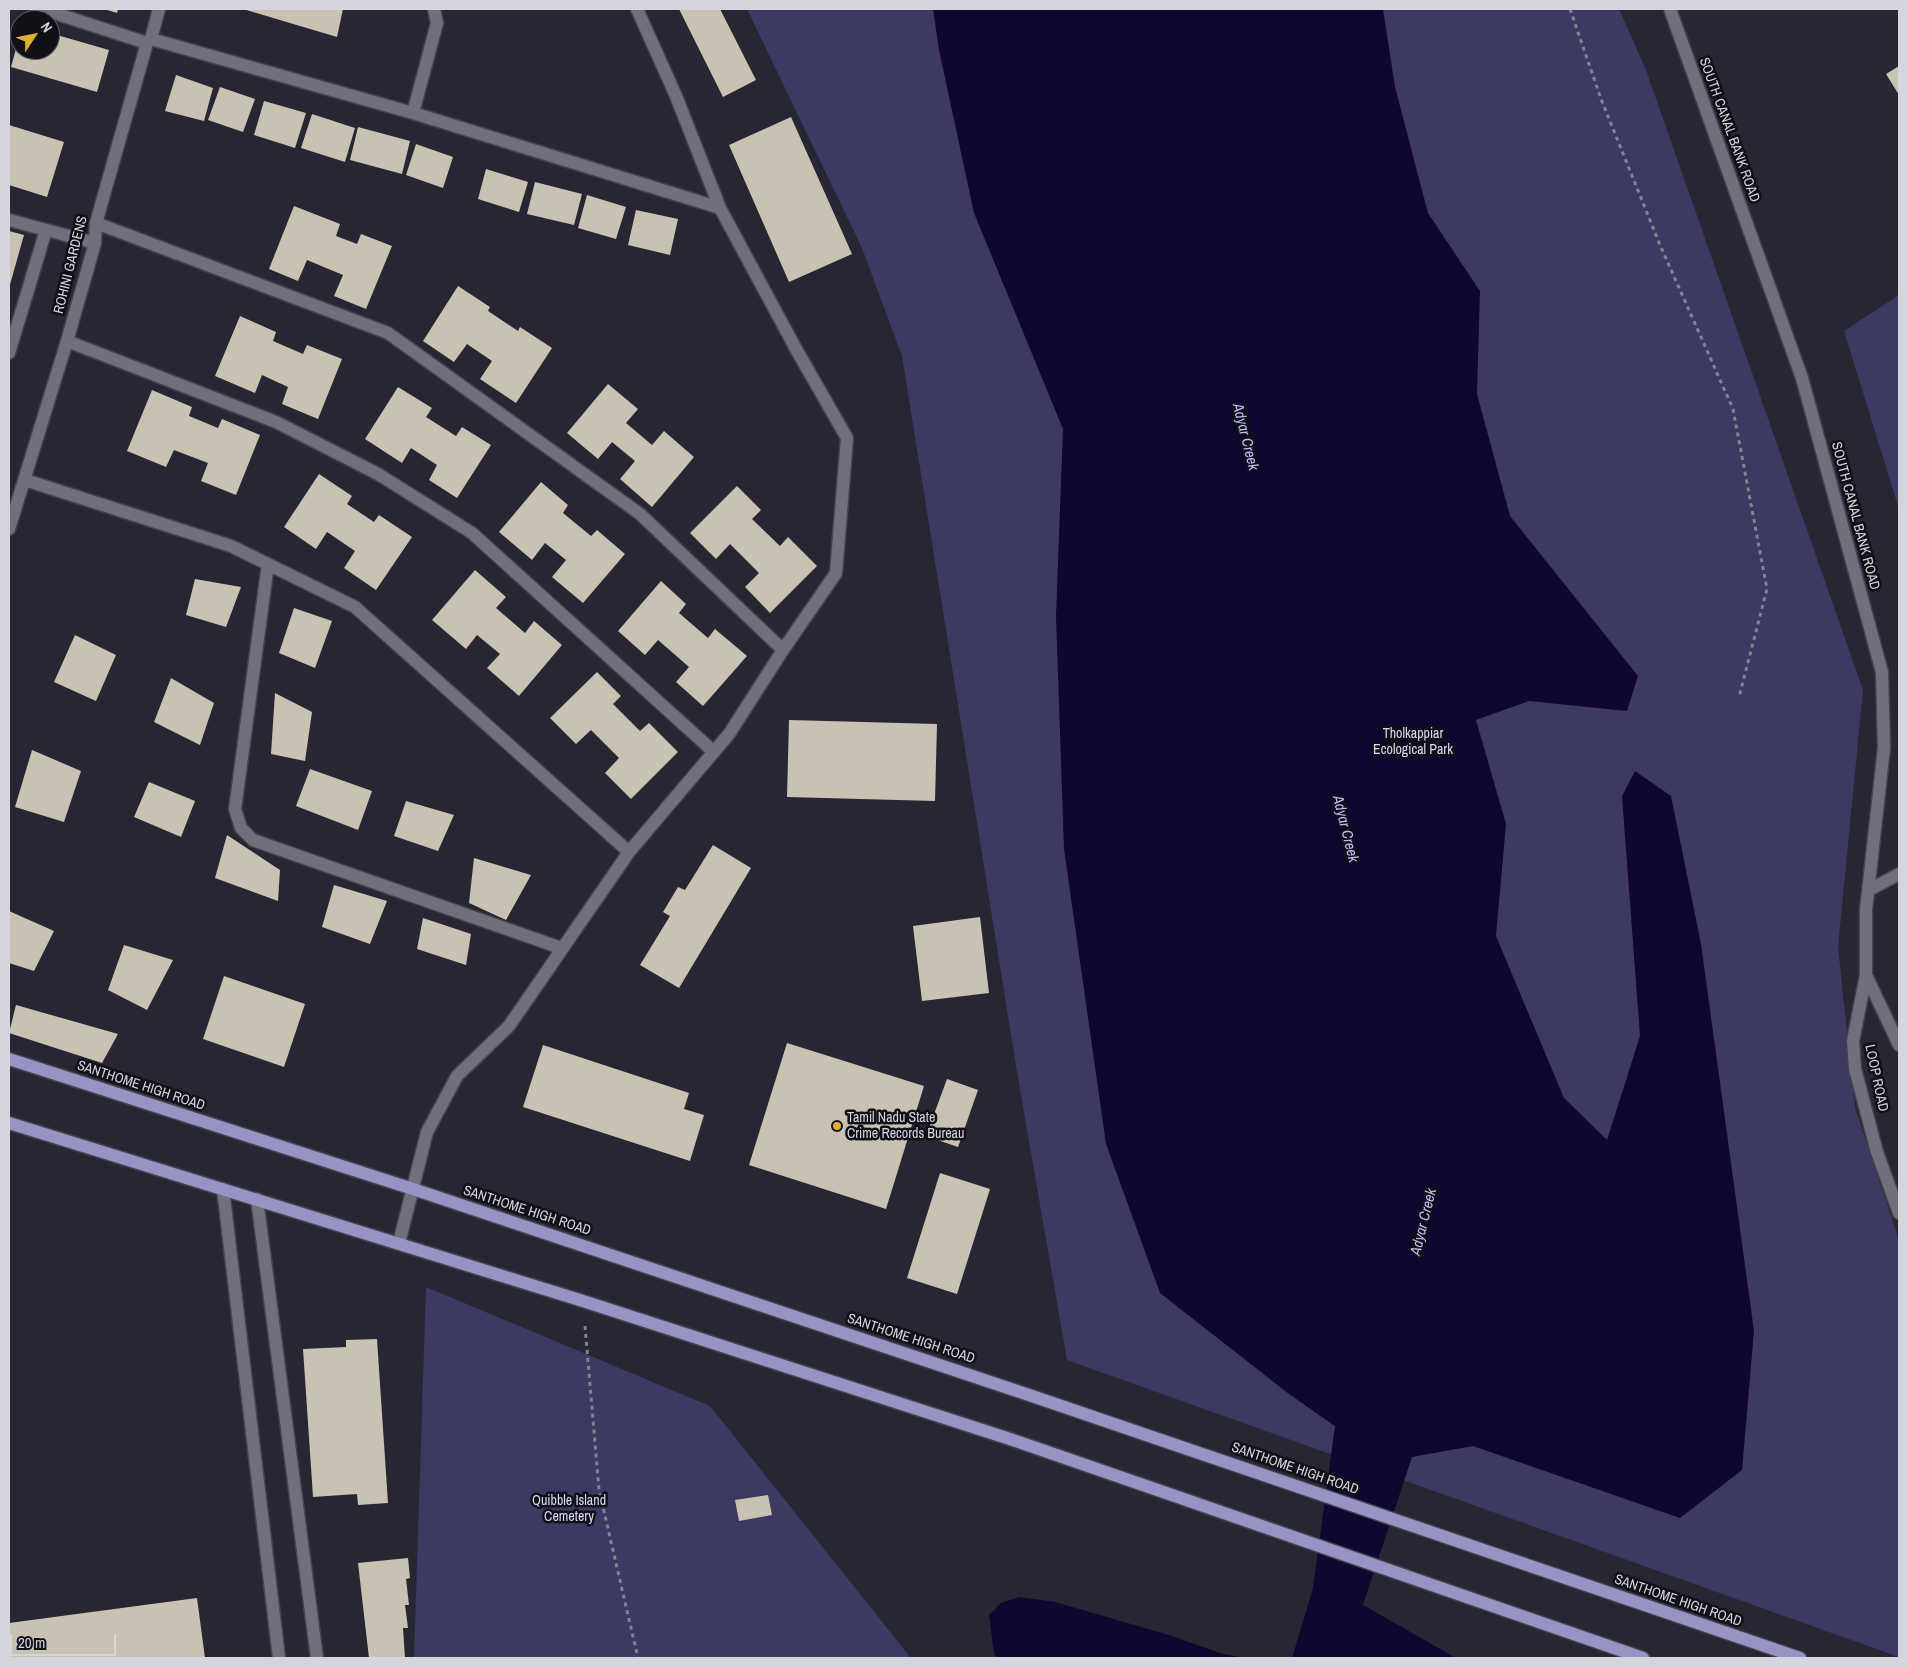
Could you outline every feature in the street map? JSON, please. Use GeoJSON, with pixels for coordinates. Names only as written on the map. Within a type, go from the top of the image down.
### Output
{"type":"FeatureCollection","features":[{"type":"Feature","properties":{"kind":"main road","name":"SANTHOME HIGH ROAD"},"geometry":{"type":"LineString","coordinates":[[9,1059],[413,1189],[1032,1396],[1800,1658]]}},
{"type":"Feature","properties":{"kind":"main road"},"geometry":{"type":"LineString","coordinates":[[9,1122],[583,1301],[1013,1440],[1643,1658]]}},
{"type":"Feature","properties":{"kind":"street"},"geometry":{"type":"LineString","coordinates":[[42,9],[149,41],[414,113],[720,208]]}},
{"type":"Feature","properties":{"kind":"street","name":"ROHINI GARDENS"},"geometry":{"type":"LineString","coordinates":[[9,529],[67,341],[94,243],[96,223],[159,9]]}},
{"type":"Feature","properties":{"kind":"street"},"geometry":{"type":"LineString","coordinates":[[414,113],[436,23],[434,9]]}},
{"type":"Feature","properties":{"kind":"street"},"geometry":{"type":"LineString","coordinates":[[399,1243],[427,1132],[458,1076],[508,1026],[629,852],[729,734],[836,573],[847,438],[796,349],[720,208],[676,96],[637,9]]}},
{"type":"Feature","properties":{"kind":"street","name":"SOUTH CANAL BANK ROAD"},"geometry":{"type":"LineString","coordinates":[[1673,10],[1802,378],[1882,672],[1884,748],[1866,910],[1866,975],[1899,1045]]}},
{"type":"Feature","properties":{"kind":"street"},"geometry":{"type":"LineString","coordinates":[[9,220],[94,243]]}},
{"type":"Feature","properties":{"kind":"street"},"geometry":{"type":"LineString","coordinates":[[96,223],[388,333],[640,514],[784,650]]}},
{"type":"Feature","properties":{"kind":"street"},"geometry":{"type":"LineString","coordinates":[[9,354],[46,230]]}},
{"type":"Feature","properties":{"kind":"street"},"geometry":{"type":"LineString","coordinates":[[67,341],[276,422],[378,474],[472,533],[714,752]]}},
{"type":"Feature","properties":{"kind":"street"},"geometry":{"type":"LineString","coordinates":[[25,480],[231,546],[355,607],[629,852]]}},
{"type":"Feature","properties":{"kind":"street"},"geometry":{"type":"LineString","coordinates":[[268,564],[235,809],[241,828],[253,840],[561,948]]}},
{"type":"Feature","properties":{"kind":"street"},"geometry":{"type":"LineString","coordinates":[[1869,890],[1899,874]]}},
{"type":"Feature","properties":{"kind":"street","name":"LOOP ROAD"},"geometry":{"type":"LineString","coordinates":[[1866,975],[1853,1041],[1855,1069],[1877,1152],[1899,1213]]}},
{"type":"Feature","properties":{"kind":"street"},"geometry":{"type":"LineString","coordinates":[[223,1189],[279,1658]]}},
{"type":"Feature","properties":{"kind":"street"},"geometry":{"type":"LineString","coordinates":[[258,1199],[317,1658]]}},
{"type":"Feature","properties":{"kind":"path"},"geometry":{"type":"LineString","coordinates":[[1570,9],[1601,99],[1660,245],[1733,409],[1767,589],[1739,697]]}},
{"type":"Feature","properties":{"kind":"path"},"geometry":{"type":"LineString","coordinates":[[583,1301],[600,1490],[638,1658]]}},
{"type":"Feature","properties":{"kind":"green space","name":"Tholkappiar Ecological Park"},"geometry":{"type":"Polygon","coordinates":[[[747,9],[1619,9],[1646,70],[1863,690],[1838,947],[1855,1108],[1899,1240],[1899,1657],[1067,1360],[1017,1072],[902,356],[862,248],[747,9]]]}},
{"type":"Feature","properties":{"kind":"green space"},"geometry":{"type":"Polygon","coordinates":[[[1899,295],[1899,509],[1844,331],[1899,295]]]}},
{"type":"Feature","properties":{"kind":"green space","name":"Quibble Island Cemetery"},"geometry":{"type":"Polygon","coordinates":[[[426,1287],[710,1406],[911,1658],[414,1658],[426,1287]]]}},
{"type":"Feature","properties":{"kind":"water","name":"Adyar Creek"},"geometry":{"type":"Polygon","coordinates":[[[933,9],[1383,9],[1395,87],[1428,213],[1480,291],[1477,394],[1510,516],[1638,676],[1627,711],[1529,701],[1476,720],[1506,824],[1496,936],[1564,1098],[1607,1140],[1640,1036],[1622,796],[1635,771],[1671,796],[1701,944],[1754,1331],[1742,1470],[1680,1518],[1473,1446],[1412,1457],[1363,1605],[1456,1658],[1292,1658],[1313,1588],[1335,1426],[1289,1394],[1160,1293],[1106,1144],[1064,849],[1056,616],[1063,429],[974,213],[939,50],[933,9]]]}},
{"type":"Feature","properties":{"kind":"water"},"geometry":{"type":"Polygon","coordinates":[[[1020,1597],[1055,1602],[1169,1635],[1220,1653],[1245,1658],[998,1658],[994,1654],[989,1615],[1001,1603],[1020,1597]]]}},
{"type":"Feature","properties":{"kind":"building"},"geometry":{"type":"Polygon","coordinates":[[[104,9],[118,9],[117,13],[104,9]]]}},
{"type":"Feature","properties":{"kind":"building"},"geometry":{"type":"Polygon","coordinates":[[[243,9],[343,9],[337,37],[243,9]]]}},
{"type":"Feature","properties":{"kind":"building"},"geometry":{"type":"Polygon","coordinates":[[[679,9],[720,9],[756,80],[723,97],[679,9]]]}},
{"type":"Feature","properties":{"kind":"building"},"geometry":{"type":"Polygon","coordinates":[[[60,36],[109,50],[97,92],[11,67],[13,60],[60,60],[60,36]]]}},
{"type":"Feature","properties":{"kind":"building"},"geometry":{"type":"Polygon","coordinates":[[[1899,66],[1899,95],[1886,74],[1899,66]]]}},
{"type":"Feature","properties":{"kind":"building"},"geometry":{"type":"Polygon","coordinates":[[[176,75],[213,88],[204,121],[165,111],[176,75]]]}},
{"type":"Feature","properties":{"kind":"building"},"geometry":{"type":"Polygon","coordinates":[[[220,87],[255,99],[243,132],[208,120],[220,87]]]}},
{"type":"Feature","properties":{"kind":"building"},"geometry":{"type":"Polygon","coordinates":[[[264,101],[306,113],[295,148],[254,135],[264,101]]]}},
{"type":"Feature","properties":{"kind":"building"},"geometry":{"type":"Polygon","coordinates":[[[312,114],[355,128],[345,162],[301,148],[312,114]]]}},
{"type":"Feature","properties":{"kind":"building"},"geometry":{"type":"Polygon","coordinates":[[[791,117],[852,254],[789,282],[729,145],[791,117]]]}},
{"type":"Feature","properties":{"kind":"building"},"geometry":{"type":"Polygon","coordinates":[[[9,125],[64,142],[47,197],[9,185],[9,125]]]}},
{"type":"Feature","properties":{"kind":"building"},"geometry":{"type":"Polygon","coordinates":[[[358,127],[410,141],[402,174],[350,160],[358,127]]]}},
{"type":"Feature","properties":{"kind":"building"},"geometry":{"type":"Polygon","coordinates":[[[416,144],[453,157],[443,188],[406,175],[416,144]]]}},
{"type":"Feature","properties":{"kind":"building"},"geometry":{"type":"Polygon","coordinates":[[[486,169],[528,182],[519,212],[478,199],[486,169]]]}},
{"type":"Feature","properties":{"kind":"building"},"geometry":{"type":"Polygon","coordinates":[[[535,182],[582,194],[574,225],[527,214],[535,182]]]}},
{"type":"Feature","properties":{"kind":"building"},"geometry":{"type":"Polygon","coordinates":[[[587,195],[626,207],[616,239],[578,228],[587,195]]]}},
{"type":"Feature","properties":{"kind":"building"},"geometry":{"type":"Polygon","coordinates":[[[294,206],[340,224],[336,236],[357,244],[361,234],[392,246],[366,309],[334,296],[343,275],[307,260],[298,281],[269,269],[294,206]]]}},
{"type":"Feature","properties":{"kind":"building"},"geometry":{"type":"Polygon","coordinates":[[[636,210],[678,219],[670,255],[628,245],[636,210]]]}},
{"type":"Feature","properties":{"kind":"building"},"geometry":{"type":"Polygon","coordinates":[[[9,231],[24,235],[9,288],[9,231]]]}},
{"type":"Feature","properties":{"kind":"building"},"geometry":{"type":"Polygon","coordinates":[[[458,286],[490,307],[488,311],[518,331],[520,327],[552,348],[516,403],[480,379],[492,361],[467,344],[454,362],[423,341],[458,286]]]}},
{"type":"Feature","properties":{"kind":"building"},"geometry":{"type":"Polygon","coordinates":[[[240,316],[276,332],[273,341],[303,354],[307,345],[342,359],[318,419],[282,404],[288,387],[262,375],[255,393],[215,376],[240,316]]]}},
{"type":"Feature","properties":{"kind":"building"},"geometry":{"type":"Polygon","coordinates":[[[608,384],[638,409],[626,423],[652,445],[664,431],[694,457],[652,507],[620,479],[635,461],[612,442],[598,459],[567,433],[608,384]]]}},
{"type":"Feature","properties":{"kind":"building"},"geometry":{"type":"Polygon","coordinates":[[[398,387],[432,408],[426,417],[456,436],[462,427],[491,445],[457,498],[429,480],[437,465],[411,448],[402,463],[365,439],[398,387]]]}},
{"type":"Feature","properties":{"kind":"building"},"geometry":{"type":"Polygon","coordinates":[[[152,390],[192,407],[189,416],[218,428],[222,419],[260,435],[236,495],[201,481],[208,463],[174,450],[166,467],[127,451],[152,390]]]}},
{"type":"Feature","properties":{"kind":"building"},"geometry":{"type":"Polygon","coordinates":[[[319,474],[352,496],[347,504],[374,522],[379,515],[412,537],[376,590],[344,568],[355,551],[327,532],[316,549],[284,527],[319,474]]]}},
{"type":"Feature","properties":{"kind":"building"},"geometry":{"type":"Polygon","coordinates":[[[541,482],[568,505],[563,513],[591,536],[597,530],[625,554],[583,603],[552,577],[566,560],[545,543],[532,560],[499,532],[541,482]]]}},
{"type":"Feature","properties":{"kind":"building"},"geometry":{"type":"Polygon","coordinates":[[[737,486],[761,510],[752,519],[780,546],[788,537],[817,566],[770,613],[745,587],[759,573],[730,544],[716,559],[690,533],[737,486]]]}},
{"type":"Feature","properties":{"kind":"building"},"geometry":{"type":"Polygon","coordinates":[[[475,570],[506,597],[496,608],[525,633],[534,621],[562,645],[519,696],[487,668],[500,654],[477,635],[466,649],[432,620],[475,570]]]}},
{"type":"Feature","properties":{"kind":"building"},"geometry":{"type":"Polygon","coordinates":[[[195,579],[241,587],[226,627],[186,615],[195,579]]]}},
{"type":"Feature","properties":{"kind":"building"},"geometry":{"type":"Polygon","coordinates":[[[661,581],[686,604],[679,613],[708,638],[715,629],[747,656],[703,706],[676,682],[689,667],[658,640],[645,655],[618,631],[661,581]]]}},
{"type":"Feature","properties":{"kind":"building"},"geometry":{"type":"Polygon","coordinates":[[[294,608],[332,621],[315,668],[279,653],[294,608]]]}},
{"type":"Feature","properties":{"kind":"building"},"geometry":{"type":"Polygon","coordinates":[[[75,635],[116,655],[96,701],[54,682],[75,635]]]}},
{"type":"Feature","properties":{"kind":"building"},"geometry":{"type":"Polygon","coordinates":[[[597,672],[621,696],[613,704],[640,731],[649,723],[678,752],[631,799],[605,773],[619,758],[591,730],[576,744],[550,718],[597,672]]]}},
{"type":"Feature","properties":{"kind":"building"},"geometry":{"type":"Polygon","coordinates":[[[171,678],[214,703],[200,745],[154,722],[171,678]]]}},
{"type":"Feature","properties":{"kind":"building"},"geometry":{"type":"Polygon","coordinates":[[[275,693],[312,712],[305,761],[271,754],[275,693]]]}},
{"type":"Feature","properties":{"kind":"building"},"geometry":{"type":"Polygon","coordinates":[[[789,720],[937,724],[935,801],[787,797],[789,720]]]}},
{"type":"Feature","properties":{"kind":"building"},"geometry":{"type":"Polygon","coordinates":[[[32,750],[81,771],[64,822],[15,807],[32,750]]]}},
{"type":"Feature","properties":{"kind":"building"},"geometry":{"type":"Polygon","coordinates":[[[310,769],[372,791],[358,830],[296,806],[310,769]]]}},
{"type":"Feature","properties":{"kind":"building"},"geometry":{"type":"Polygon","coordinates":[[[149,782],[195,801],[181,837],[134,817],[149,782]]]}},
{"type":"Feature","properties":{"kind":"building"},"geometry":{"type":"Polygon","coordinates":[[[406,801],[454,815],[438,851],[394,836],[406,801]]]}},
{"type":"Feature","properties":{"kind":"building"},"geometry":{"type":"Polygon","coordinates":[[[227,835],[280,870],[278,901],[215,878],[227,835]]]}},
{"type":"Feature","properties":{"kind":"building"},"geometry":{"type":"Polygon","coordinates":[[[713,845],[751,868],[679,988],[640,965],[670,916],[663,912],[678,887],[685,890],[713,845]]]}},
{"type":"Feature","properties":{"kind":"building"},"geometry":{"type":"Polygon","coordinates":[[[474,858],[531,875],[506,920],[469,903],[474,858]]]}},
{"type":"Feature","properties":{"kind":"building"},"geometry":{"type":"Polygon","coordinates":[[[334,885],[387,901],[370,944],[322,927],[334,885]]]}},
{"type":"Feature","properties":{"kind":"building"},"geometry":{"type":"Polygon","coordinates":[[[9,911],[54,931],[34,971],[9,963],[9,911]]]}},
{"type":"Feature","properties":{"kind":"building"},"geometry":{"type":"Polygon","coordinates":[[[980,917],[989,993],[922,1001],[913,926],[980,917]]]}},
{"type":"Feature","properties":{"kind":"building"},"geometry":{"type":"Polygon","coordinates":[[[423,918],[471,934],[466,965],[417,949],[423,918]]]}},
{"type":"Feature","properties":{"kind":"building"},"geometry":{"type":"Polygon","coordinates":[[[124,945],[173,960],[147,1010],[108,990],[124,945]]]}},
{"type":"Feature","properties":{"kind":"building"},"geometry":{"type":"Polygon","coordinates":[[[224,976],[305,1004],[284,1067],[203,1039],[224,976]]]}},
{"type":"Feature","properties":{"kind":"building"},"geometry":{"type":"Polygon","coordinates":[[[16,1005],[118,1034],[102,1063],[9,1033],[16,1005]]]}},
{"type":"Feature","properties":{"kind":"building","name":"Tamil Nadu State Crime Records Bureau"},"geometry":{"type":"Polygon","coordinates":[[[787,1043],[924,1086],[886,1209],[749,1165],[787,1043]]]}},
{"type":"Feature","properties":{"kind":"building"},"geometry":{"type":"Polygon","coordinates":[[[543,1045],[689,1093],[684,1109],[704,1115],[690,1161],[523,1107],[543,1045]]]}},
{"type":"Feature","properties":{"kind":"building"},"geometry":{"type":"Polygon","coordinates":[[[947,1079],[978,1090],[958,1147],[926,1136],[947,1079]]]}},
{"type":"Feature","properties":{"kind":"building"},"geometry":{"type":"Polygon","coordinates":[[[940,1173],[990,1189],[957,1294],[907,1278],[940,1173]]]}},
{"type":"Feature","properties":{"kind":"building"},"geometry":{"type":"Polygon","coordinates":[[[377,1339],[388,1503],[358,1505],[357,1494],[313,1497],[303,1349],[346,1347],[346,1340],[377,1339]]]}},
{"type":"Feature","properties":{"kind":"building"},"geometry":{"type":"Polygon","coordinates":[[[768,1495],[772,1515],[739,1521],[735,1500],[768,1495]]]}},
{"type":"Feature","properties":{"kind":"building"},"geometry":{"type":"Polygon","coordinates":[[[408,1558],[410,1578],[406,1579],[409,1605],[405,1605],[408,1628],[403,1628],[405,1658],[369,1658],[358,1563],[408,1558]]]}},
{"type":"Feature","properties":{"kind":"building"},"geometry":{"type":"Polygon","coordinates":[[[197,1598],[205,1658],[9,1658],[9,1623],[197,1598]]]}},
{"type":"Feature","properties":{"kind":"place","name":"Tamil Nadu State Crime Records Bureau"},"geometry":{"type":"Point","coordinates":[837,1126]}}]}
